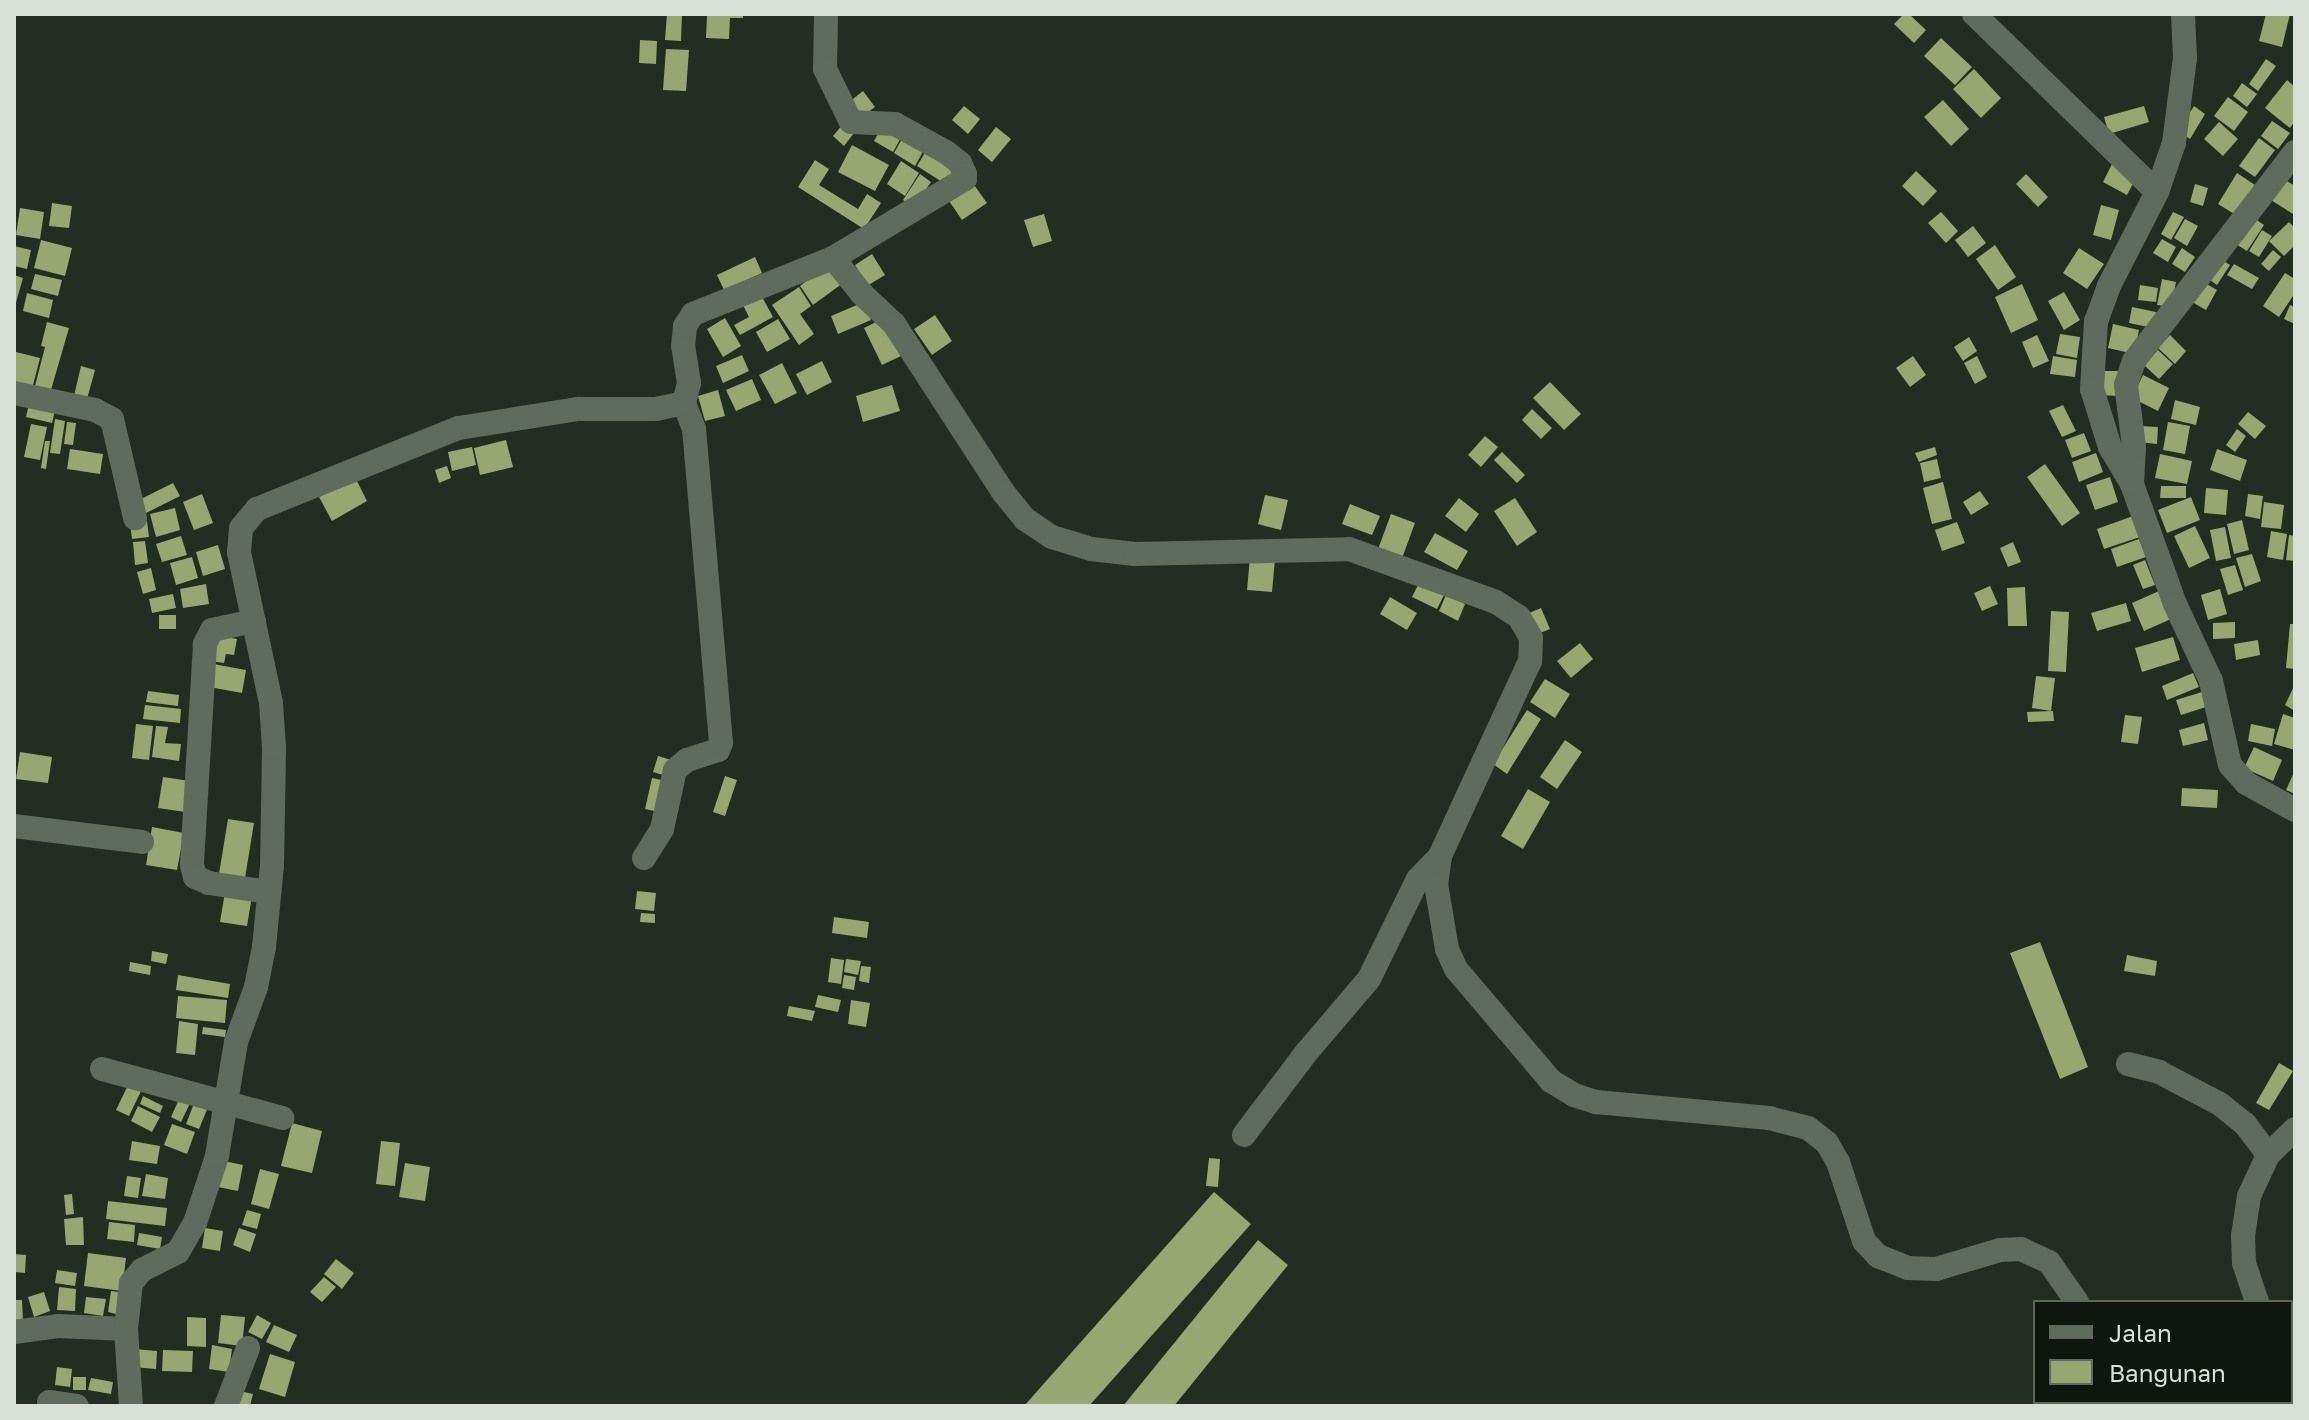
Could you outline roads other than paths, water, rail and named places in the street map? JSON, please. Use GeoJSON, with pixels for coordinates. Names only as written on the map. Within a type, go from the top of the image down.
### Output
{"type":"FeatureCollection","features":[{"type":"Feature","properties":{"kind":"street"},"geometry":{"type":"LineString","coordinates":[[644,858],[662,829],[675,770],[687,760],[718,750],[721,743],[694,429],[684,403],[689,383],[683,346],[685,326],[693,314],[833,258],[965,179],[960,163],[946,152],[895,124],[851,122],[825,69],[826,14]]}},
{"type":"Feature","properties":{"kind":"street"},"geometry":{"type":"LineString","coordinates":[[1974,14],[2157,192]]}},
{"type":"Feature","properties":{"kind":"street"},"geometry":{"type":"LineString","coordinates":[[2183,14],[2185,58],[2174,143],[2157,192],[2109,286],[2096,321],[2092,356],[2095,406],[2110,447],[2132,484],[2175,604],[2211,681],[2230,765],[2246,783],[2295,810]]}},
{"type":"Feature","properties":{"kind":"street"},"geometry":{"type":"LineString","coordinates":[[2132,484],[2134,446],[2126,385],[2134,361],[2295,152]]}},
{"type":"Feature","properties":{"kind":"street"},"geometry":{"type":"LineString","coordinates":[[833,258],[862,294],[894,324],[1003,492],[1025,519],[1052,537],[1091,549],[1135,554],[1349,549],[1511,609],[1528,628],[1532,650],[1530,661],[1440,856],[1436,884],[1442,929],[1456,969],[1551,1081],[1563,1090],[1596,1102],[1769,1118],[1808,1128],[1827,1143],[1838,1162],[1864,1241],[1878,1256],[1908,1268],[1936,1269],[2000,1250],[2021,1249],[2049,1262],[2076,1300]]}},
{"type":"Feature","properties":{"kind":"street"},"geometry":{"type":"LineString","coordinates":[[14,393],[95,410],[112,419],[135,518]]}},
{"type":"Feature","properties":{"kind":"street"},"geometry":{"type":"LineString","coordinates":[[131,1406],[126,1329],[134,1276],[178,1252],[195,1223],[217,1156],[236,1042],[261,972],[269,892],[274,748],[271,703],[239,539],[241,528],[257,509],[459,428],[578,409],[656,409],[684,403]]}},
{"type":"Feature","properties":{"kind":"street"},"geometry":{"type":"LineString","coordinates":[[254,621],[212,630],[205,644],[192,865],[195,877],[209,883],[269,892]]}},
{"type":"Feature","properties":{"kind":"street"},"geometry":{"type":"LineString","coordinates":[[14,826],[142,842]]}},
{"type":"Feature","properties":{"kind":"street"},"geometry":{"type":"LineString","coordinates":[[1244,1135],[1306,1053],[1369,979],[1418,879],[1440,856]]}},
{"type":"Feature","properties":{"kind":"street"},"geometry":{"type":"LineString","coordinates":[[2128,1064],[2169,1076],[2220,1104],[2245,1124],[2268,1155]]}},
{"type":"Feature","properties":{"kind":"street"},"geometry":{"type":"LineString","coordinates":[[102,1069],[282,1118]]}},
{"type":"Feature","properties":{"kind":"street"},"geometry":{"type":"LineString","coordinates":[[2256,1300],[2244,1263],[2243,1236],[2249,1196],[2268,1155],[2295,1129]]}},
{"type":"Feature","properties":{"kind":"street"},"geometry":{"type":"LineString","coordinates":[[14,1332],[58,1326],[126,1329]]}},
{"type":"Feature","properties":{"kind":"street"},"geometry":{"type":"LineString","coordinates":[[226,1406],[248,1348]]}},
{"type":"Feature","properties":{"kind":"street"},"geometry":{"type":"LineString","coordinates":[[49,1402],[77,1406]]}}]}
